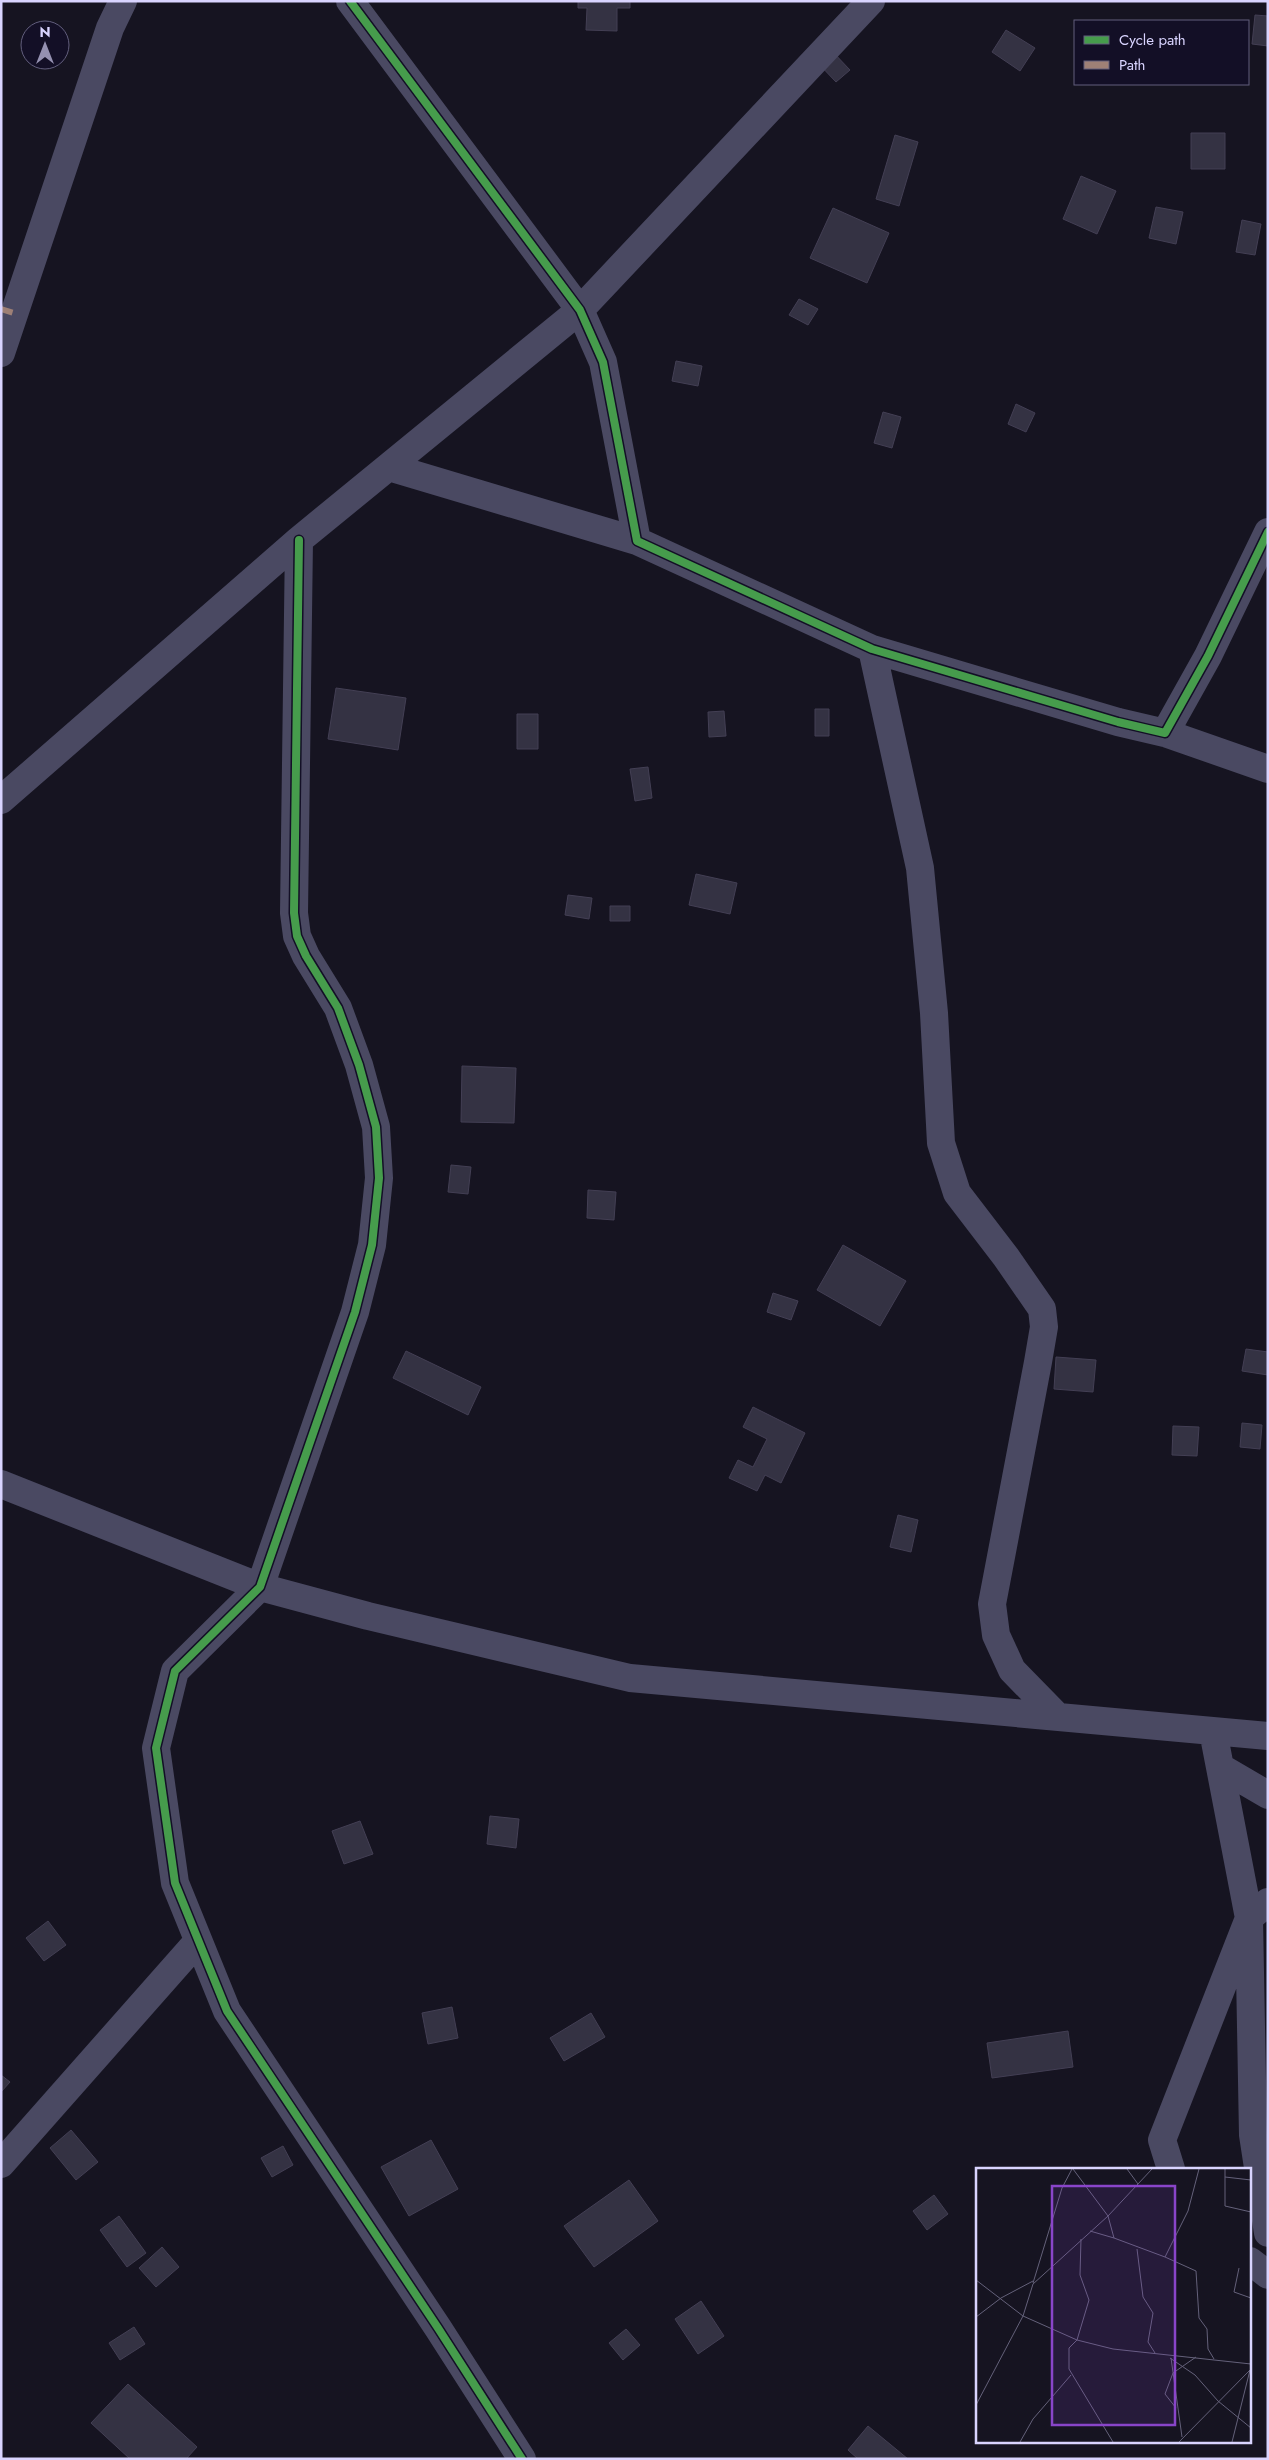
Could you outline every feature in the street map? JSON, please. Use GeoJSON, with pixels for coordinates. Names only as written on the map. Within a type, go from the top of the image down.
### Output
{"type":"FeatureCollection","features":[{"type":"Feature","properties":{"kind":"street"},"geometry":{"type":"LineString","coordinates":[[1,353],[110,28],[123,1]]}},
{"type":"Feature","properties":{"kind":"street"},"geometry":{"type":"LineString","coordinates":[[350,1],[580,310],[603,362],[637,541]]}},
{"type":"Feature","properties":{"kind":"street"},"geometry":{"type":"LineString","coordinates":[[1,800],[299,540],[580,310],[871,1]]}},
{"type":"Feature","properties":{"kind":"street"},"geometry":{"type":"LineString","coordinates":[[389,467],[637,541],[872,649],[1118,722],[1165,733],[1268,769]]}},
{"type":"Feature","properties":{"kind":"street"},"geometry":{"type":"LineString","coordinates":[[1165,733],[1208,656],[1268,532]]}},
{"type":"Feature","properties":{"kind":"street"},"geometry":{"type":"LineString","coordinates":[[299,540],[294,913],[297,936],[306,956],[338,1008],[359,1065],[376,1126],[379,1178],[372,1245],[356,1312],[260,1587],[175,1671],[156,1748],[175,1883],[227,2011],[438,2328],[522,2459]]}},
{"type":"Feature","properties":{"kind":"street"},"geometry":{"type":"LineString","coordinates":[[872,649],[920,868],[934,1013],[941,1143],[957,1193],[1006,1257],[1042,1309],[1044,1327],[992,1604],[996,1635],[1012,1670],[1057,1716]]}},
{"type":"Feature","properties":{"kind":"street"},"geometry":{"type":"LineString","coordinates":[[1,1484],[260,1587],[368,1616],[630,1678],[1268,1736]]}},
{"type":"Feature","properties":{"kind":"street"},"geometry":{"type":"LineString","coordinates":[[1213,1731],[1220,1767],[1258,1910],[1254,2135],[1268,2233]]}},
{"type":"Feature","properties":{"kind":"street"},"geometry":{"type":"LineString","coordinates":[[1220,1767],[1268,1795]]}},
{"type":"Feature","properties":{"kind":"street"},"geometry":{"type":"LineString","coordinates":[[1171,2168],[1162,2140],[1258,1910]]}},
{"type":"Feature","properties":{"kind":"street"},"geometry":{"type":"LineString","coordinates":[[1,2164],[198,1941]]}},
{"type":"Feature","properties":{"kind":"street"},"geometry":{"type":"LineString","coordinates":[[1252,2263],[1268,2275]]}},
{"type":"Feature","properties":{"kind":"building"},"geometry":{"type":"Polygon","coordinates":[[[578,1],[630,1],[630,8],[617,8],[617,31],[586,30],[587,8],[578,8],[578,1]]]}},
{"type":"Feature","properties":{"kind":"building"},"geometry":{"type":"Polygon","coordinates":[[[1255,15],[1268,16],[1268,46],[1252,44],[1255,15]]]}},
{"type":"Feature","properties":{"kind":"building"},"geometry":{"type":"Polygon","coordinates":[[[1006,30],[1035,48],[1020,71],[992,52],[1006,30]]]}},
{"type":"Feature","properties":{"kind":"building"},"geometry":{"type":"Polygon","coordinates":[[[831,50],[850,70],[836,82],[817,62],[831,50]]]}},
{"type":"Feature","properties":{"kind":"building"},"geometry":{"type":"Polygon","coordinates":[[[1191,133],[1225,133],[1225,169],[1191,169],[1191,133]]]}},
{"type":"Feature","properties":{"kind":"building"},"geometry":{"type":"Polygon","coordinates":[[[895,135],[918,142],[899,206],[876,199],[895,135]]]}},
{"type":"Feature","properties":{"kind":"building"},"geometry":{"type":"Polygon","coordinates":[[[1081,176],[1116,191],[1097,234],[1063,219],[1081,176]]]}},
{"type":"Feature","properties":{"kind":"building"},"geometry":{"type":"Polygon","coordinates":[[[1156,207],[1183,212],[1176,244],[1149,238],[1156,207]]]}},
{"type":"Feature","properties":{"kind":"building"},"geometry":{"type":"Polygon","coordinates":[[[833,208],[889,233],[867,283],[810,258],[833,208]]]}},
{"type":"Feature","properties":{"kind":"building"},"geometry":{"type":"Polygon","coordinates":[[[1242,220],[1261,224],[1255,255],[1236,252],[1242,220]]]}},
{"type":"Feature","properties":{"kind":"building"},"geometry":{"type":"Polygon","coordinates":[[[799,299],[818,309],[808,325],[789,315],[799,299]]]}},
{"type":"Feature","properties":{"kind":"building"},"geometry":{"type":"Polygon","coordinates":[[[676,361],[702,366],[698,386],[672,381],[676,361]]]}},
{"type":"Feature","properties":{"kind":"building"},"geometry":{"type":"Polygon","coordinates":[[[1016,404],[1035,413],[1026,432],[1008,424],[1016,404]]]}},
{"type":"Feature","properties":{"kind":"building"},"geometry":{"type":"Polygon","coordinates":[[[883,412],[901,417],[892,448],[874,443],[883,412]]]}},
{"type":"Feature","properties":{"kind":"building"},"geometry":{"type":"Polygon","coordinates":[[[336,688],[406,698],[398,750],[328,739],[336,688]]]}},
{"type":"Feature","properties":{"kind":"building"},"geometry":{"type":"Polygon","coordinates":[[[815,709],[829,709],[829,736],[815,736],[815,709]]]}},
{"type":"Feature","properties":{"kind":"building"},"geometry":{"type":"Polygon","coordinates":[[[724,711],[726,736],[709,737],[708,712],[724,711]]]}},
{"type":"Feature","properties":{"kind":"building"},"geometry":{"type":"Polygon","coordinates":[[[517,714],[538,714],[538,749],[517,749],[517,714]]]}},
{"type":"Feature","properties":{"kind":"building"},"geometry":{"type":"Polygon","coordinates":[[[648,767],[652,798],[635,801],[630,769],[648,767]]]}},
{"type":"Feature","properties":{"kind":"building"},"geometry":{"type":"Polygon","coordinates":[[[696,874],[737,883],[730,914],[689,905],[696,874]]]}},
{"type":"Feature","properties":{"kind":"building"},"geometry":{"type":"Polygon","coordinates":[[[568,895],[592,898],[589,919],[565,915],[568,895]]]}},
{"type":"Feature","properties":{"kind":"building"},"geometry":{"type":"Polygon","coordinates":[[[610,906],[630,906],[630,921],[610,921],[610,906]]]}},
{"type":"Feature","properties":{"kind":"building"},"geometry":{"type":"Polygon","coordinates":[[[462,1066],[516,1068],[514,1123],[461,1122],[462,1066]]]}},
{"type":"Feature","properties":{"kind":"building"},"geometry":{"type":"Polygon","coordinates":[[[451,1165],[471,1167],[468,1194],[448,1192],[451,1165]]]}},
{"type":"Feature","properties":{"kind":"building"},"geometry":{"type":"Polygon","coordinates":[[[588,1190],[616,1192],[614,1220],[587,1218],[588,1190]]]}},
{"type":"Feature","properties":{"kind":"building"},"geometry":{"type":"Polygon","coordinates":[[[843,1245],[906,1281],[880,1326],[817,1290],[843,1245]]]}},
{"type":"Feature","properties":{"kind":"building"},"geometry":{"type":"Polygon","coordinates":[[[773,1293],[798,1301],[791,1320],[767,1312],[773,1293]]]}},
{"type":"Feature","properties":{"kind":"building"},"geometry":{"type":"Polygon","coordinates":[[[1246,1349],[1268,1352],[1268,1375],[1242,1371],[1246,1349]]]}},
{"type":"Feature","properties":{"kind":"building"},"geometry":{"type":"Polygon","coordinates":[[[406,1351],[481,1387],[468,1415],[393,1378],[406,1351]]]}},
{"type":"Feature","properties":{"kind":"building"},"geometry":{"type":"Polygon","coordinates":[[[1056,1357],[1096,1360],[1093,1392],[1054,1389],[1056,1357]]]}},
{"type":"Feature","properties":{"kind":"building"},"geometry":{"type":"Polygon","coordinates":[[[753,1407],[805,1433],[781,1483],[765,1475],[757,1491],[729,1478],[738,1460],[753,1467],[767,1439],[743,1427],[753,1407]]]}},
{"type":"Feature","properties":{"kind":"building"},"geometry":{"type":"Polygon","coordinates":[[[1242,1423],[1262,1425],[1260,1449],[1240,1447],[1242,1423]]]}},
{"type":"Feature","properties":{"kind":"building"},"geometry":{"type":"Polygon","coordinates":[[[1173,1426],[1199,1427],[1197,1456],[1172,1455],[1173,1426]]]}},
{"type":"Feature","properties":{"kind":"building"},"geometry":{"type":"Polygon","coordinates":[[[898,1515],[918,1520],[911,1552],[890,1547],[898,1515]]]}},
{"type":"Feature","properties":{"kind":"building"},"geometry":{"type":"Polygon","coordinates":[[[490,1816],[519,1819],[516,1848],[487,1844],[490,1816]]]}},
{"type":"Feature","properties":{"kind":"building"},"geometry":{"type":"Polygon","coordinates":[[[360,1821],[373,1854],[344,1864],[332,1831],[360,1821]]]}},
{"type":"Feature","properties":{"kind":"building"},"geometry":{"type":"Polygon","coordinates":[[[48,1921],[66,1945],[44,1961],[26,1938],[48,1921]]]}},
{"type":"Feature","properties":{"kind":"building"},"geometry":{"type":"Polygon","coordinates":[[[452,2007],[458,2038],[428,2044],[422,2013],[452,2007]]]}},
{"type":"Feature","properties":{"kind":"building"},"geometry":{"type":"Polygon","coordinates":[[[591,2013],[605,2037],[564,2061],[550,2038],[591,2013]]]}},
{"type":"Feature","properties":{"kind":"building"},"geometry":{"type":"Polygon","coordinates":[[[1068,2031],[1073,2067],[992,2078],[987,2043],[1068,2031]]]}},
{"type":"Feature","properties":{"kind":"building"},"geometry":{"type":"Polygon","coordinates":[[[1,2075],[10,2082],[1,2092],[1,2075]]]}},
{"type":"Feature","properties":{"kind":"building"},"geometry":{"type":"Polygon","coordinates":[[[71,2130],[98,2162],[76,2180],[50,2148],[71,2130]]]}},
{"type":"Feature","properties":{"kind":"building"},"geometry":{"type":"Polygon","coordinates":[[[431,2140],[458,2189],[409,2216],[381,2167],[431,2140]]]}},
{"type":"Feature","properties":{"kind":"building"},"geometry":{"type":"Polygon","coordinates":[[[283,2146],[293,2165],[272,2177],[261,2158],[283,2146]]]}},
{"type":"Feature","properties":{"kind":"building"},"geometry":{"type":"Polygon","coordinates":[[[629,2180],[658,2221],[594,2267],[564,2226],[629,2180]]]}},
{"type":"Feature","properties":{"kind":"building"},"geometry":{"type":"Polygon","coordinates":[[[934,2195],[948,2214],[927,2230],[913,2211],[934,2195]]]}},
{"type":"Feature","properties":{"kind":"building"},"geometry":{"type":"Polygon","coordinates":[[[119,2216],[146,2253],[127,2267],[100,2230],[119,2216]]]}},
{"type":"Feature","properties":{"kind":"building"},"geometry":{"type":"Polygon","coordinates":[[[162,2247],[179,2267],[156,2287],[139,2268],[162,2247]]]}},
{"type":"Feature","properties":{"kind":"building"},"geometry":{"type":"Polygon","coordinates":[[[701,2301],[724,2336],[698,2354],[675,2319],[701,2301]]]}},
{"type":"Feature","properties":{"kind":"building"},"geometry":{"type":"Polygon","coordinates":[[[134,2327],[145,2344],[120,2360],[109,2343],[134,2327]]]}},
{"type":"Feature","properties":{"kind":"building"},"geometry":{"type":"Polygon","coordinates":[[[626,2329],[640,2345],[623,2360],[609,2343],[626,2329]]]}},
{"type":"Feature","properties":{"kind":"building"},"geometry":{"type":"Polygon","coordinates":[[[128,2384],[197,2447],[186,2459],[130,2459],[91,2423],[128,2384]]]}},
{"type":"Feature","properties":{"kind":"building"},"geometry":{"type":"Polygon","coordinates":[[[868,2426],[908,2459],[858,2459],[848,2450],[868,2426]]]}},
{"type":"Feature","properties":{"kind":"marked path"},"geometry":{"type":"LineString","coordinates":[[1,309],[14,313]]}},
{"type":"Feature","properties":{"kind":"cycle path"},"geometry":{"type":"LineString","coordinates":[[350,1],[580,310],[603,362],[637,541],[872,649],[1118,722],[1165,733],[1208,656],[1268,532]]}},
{"type":"Feature","properties":{"kind":"cycle path"},"geometry":{"type":"LineString","coordinates":[[299,540],[294,913],[297,936],[306,956],[338,1008],[359,1065],[376,1127],[379,1178],[372,1245],[355,1312],[260,1587],[175,1671],[156,1748],[175,1883],[227,2011],[438,2328],[522,2459]]}}]}
